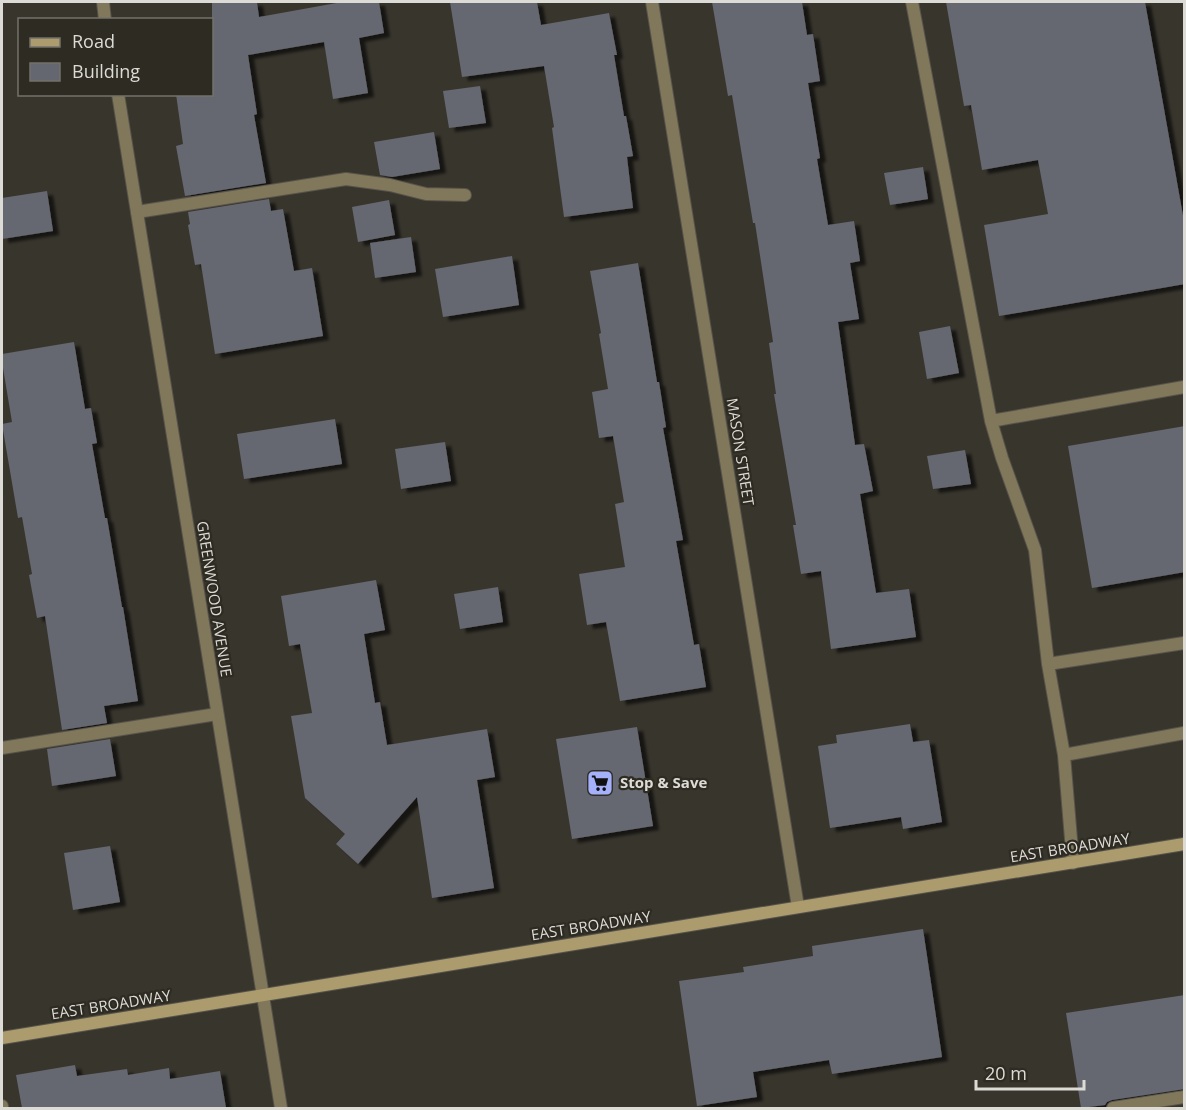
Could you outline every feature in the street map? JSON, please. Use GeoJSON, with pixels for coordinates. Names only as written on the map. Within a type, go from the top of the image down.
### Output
{"type":"FeatureCollection","features":[{"type":"Feature","properties":{"kind":"street"},"geometry":{"type":"LineString","coordinates":[[103,2],[105,18]]}},
{"type":"Feature","properties":{"kind":"street","name":"MASON STREET"},"geometry":{"type":"LineString","coordinates":[[652,2],[798,907]]}},
{"type":"Feature","properties":{"kind":"street"},"geometry":{"type":"LineString","coordinates":[[912,2],[991,421],[1035,550],[1048,664],[1064,755],[1073,863]]}},
{"type":"Feature","properties":{"kind":"street","name":"GREENWOOD AVENUE"},"geometry":{"type":"LineString","coordinates":[[118,96],[281,1108]]}},
{"type":"Feature","properties":{"kind":"street"},"geometry":{"type":"LineString","coordinates":[[137,212],[346,179],[390,185],[426,194],[465,195]]}},
{"type":"Feature","properties":{"kind":"street"},"geometry":{"type":"LineString","coordinates":[[991,421],[1185,387]]}},
{"type":"Feature","properties":{"kind":"street"},"geometry":{"type":"LineString","coordinates":[[1048,664],[1185,643]]}},
{"type":"Feature","properties":{"kind":"street"},"geometry":{"type":"LineString","coordinates":[[2,748],[218,714]]}},
{"type":"Feature","properties":{"kind":"street"},"geometry":{"type":"LineString","coordinates":[[1064,755],[1185,733]]}},
{"type":"Feature","properties":{"kind":"street","name":"EAST BROADWAY"},"geometry":{"type":"LineString","coordinates":[[2,1038],[1185,844]]}},
{"type":"Feature","properties":{"kind":"street"},"geometry":{"type":"LineString","coordinates":[[1113,1108],[1185,1097]]}},
{"type":"Feature","properties":{"kind":"building"},"geometry":{"type":"Polygon","coordinates":[[[212,2],[257,2],[259,17],[342,2],[379,2],[384,33],[359,38],[368,93],[333,99],[324,42],[248,55],[257,114],[254,115],[266,183],[185,196],[176,146],[183,144],[176,96],[213,96],[212,2]]]}},
{"type":"Feature","properties":{"kind":"building"},"geometry":{"type":"Polygon","coordinates":[[[450,2],[537,2],[541,25],[609,13],[617,55],[614,55],[624,116],[626,116],[633,156],[627,157],[633,208],[564,217],[552,128],[554,127],[544,66],[462,77],[450,2]]]}},
{"type":"Feature","properties":{"kind":"building"},"geometry":{"type":"Polygon","coordinates":[[[712,2],[802,2],[807,35],[813,34],[820,81],[808,83],[828,225],[854,221],[860,261],[850,263],[859,319],[838,322],[855,445],[864,444],[873,491],[860,494],[876,593],[909,589],[916,637],[831,649],[821,571],[801,574],[793,525],[796,525],[774,394],[776,394],[769,343],[773,342],[755,223],[753,223],[732,95],[728,96],[712,2]]]}},
{"type":"Feature","properties":{"kind":"building"},"geometry":{"type":"Polygon","coordinates":[[[946,2],[1145,2],[1185,227],[1185,284],[999,316],[984,225],[1048,214],[1038,160],[982,170],[971,105],[964,106],[946,2]]]}},
{"type":"Feature","properties":{"kind":"building"},"geometry":{"type":"Polygon","coordinates":[[[480,86],[486,123],[449,128],[443,91],[480,86]]]}},
{"type":"Feature","properties":{"kind":"building"},"geometry":{"type":"Polygon","coordinates":[[[434,132],[440,169],[392,177],[380,175],[374,142],[434,132]]]}},
{"type":"Feature","properties":{"kind":"building"},"geometry":{"type":"Polygon","coordinates":[[[923,167],[928,199],[890,205],[884,173],[923,167]]]}},
{"type":"Feature","properties":{"kind":"building"},"geometry":{"type":"Polygon","coordinates":[[[47,191],[53,231],[2,239],[2,198],[47,191]]]}},
{"type":"Feature","properties":{"kind":"building"},"geometry":{"type":"Polygon","coordinates":[[[269,199],[271,211],[283,209],[294,271],[312,268],[323,336],[215,354],[201,264],[195,265],[188,212],[269,199]]]}},
{"type":"Feature","properties":{"kind":"building"},"geometry":{"type":"Polygon","coordinates":[[[389,200],[395,235],[358,242],[352,207],[389,200]]]}},
{"type":"Feature","properties":{"kind":"building"},"geometry":{"type":"Polygon","coordinates":[[[411,237],[416,272],[375,278],[370,243],[411,237]]]}},
{"type":"Feature","properties":{"kind":"building"},"geometry":{"type":"Polygon","coordinates":[[[512,256],[519,305],[443,317],[435,269],[512,256]]]}},
{"type":"Feature","properties":{"kind":"building"},"geometry":{"type":"Polygon","coordinates":[[[638,263],[683,540],[676,541],[694,645],[699,644],[706,687],[620,701],[606,622],[587,625],[579,574],[625,567],[615,504],[624,502],[613,436],[599,438],[592,392],[608,389],[590,271],[638,263]]]}},
{"type":"Feature","properties":{"kind":"building"},"geometry":{"type":"Polygon","coordinates":[[[950,326],[959,373],[927,379],[919,332],[950,326]]]}},
{"type":"Feature","properties":{"kind":"building"},"geometry":{"type":"Polygon","coordinates":[[[74,342],[85,409],[91,408],[97,443],[92,444],[138,701],[104,706],[107,723],[62,730],[45,616],[37,618],[22,517],[18,518],[2,424],[12,422],[2,354],[74,342]]]}},
{"type":"Feature","properties":{"kind":"building"},"geometry":{"type":"Polygon","coordinates":[[[335,419],[342,464],[244,479],[237,434],[335,419]]]}},
{"type":"Feature","properties":{"kind":"building"},"geometry":{"type":"Polygon","coordinates":[[[1185,426],[1185,572],[1092,588],[1068,446],[1185,426]]]}},
{"type":"Feature","properties":{"kind":"building"},"geometry":{"type":"Polygon","coordinates":[[[445,442],[451,481],[401,489],[395,449],[445,442]]]}},
{"type":"Feature","properties":{"kind":"building"},"geometry":{"type":"Polygon","coordinates":[[[965,450],[971,484],[933,489],[927,456],[965,450]]]}},
{"type":"Feature","properties":{"kind":"building"},"geometry":{"type":"Polygon","coordinates":[[[376,580],[385,630],[364,634],[375,703],[380,702],[387,745],[487,729],[495,777],[477,780],[494,888],[432,898],[417,797],[358,864],[336,844],[345,834],[305,798],[291,716],[312,713],[300,644],[289,646],[281,596],[376,580]]]}},
{"type":"Feature","properties":{"kind":"building"},"geometry":{"type":"Polygon","coordinates":[[[498,587],[503,622],[460,629],[454,594],[498,587]]]}},
{"type":"Feature","properties":{"kind":"building"},"geometry":{"type":"Polygon","coordinates":[[[910,724],[913,742],[929,740],[942,822],[903,829],[901,817],[830,828],[818,746],[837,743],[836,735],[910,724]]]}},
{"type":"Feature","properties":{"kind":"building"},"geometry":{"type":"Polygon","coordinates":[[[637,727],[653,826],[572,839],[556,739],[637,727]]]}},
{"type":"Feature","properties":{"kind":"building"},"geometry":{"type":"Polygon","coordinates":[[[110,739],[116,776],[52,786],[47,749],[110,739]]]}},
{"type":"Feature","properties":{"kind":"building"},"geometry":{"type":"Polygon","coordinates":[[[110,846],[120,902],[73,910],[64,853],[110,846]]]}},
{"type":"Feature","properties":{"kind":"building"},"geometry":{"type":"Polygon","coordinates":[[[923,929],[942,1057],[832,1074],[829,1060],[753,1072],[757,1097],[697,1106],[679,981],[744,972],[743,967],[813,956],[812,946],[923,929]]]}},
{"type":"Feature","properties":{"kind":"building"},"geometry":{"type":"Polygon","coordinates":[[[1185,995],[1185,1089],[1112,1100],[1105,1105],[1081,1108],[1066,1013],[1185,995]]]}},
{"type":"Feature","properties":{"kind":"building"},"geometry":{"type":"Polygon","coordinates":[[[75,1065],[77,1076],[127,1069],[128,1075],[169,1068],[170,1079],[220,1071],[226,1108],[22,1108],[16,1075],[75,1065]]]}},
{"type":"Feature","properties":{"kind":"place","name":"Stop & Save"},"geometry":{"type":"Point","coordinates":[600,783]}}]}
